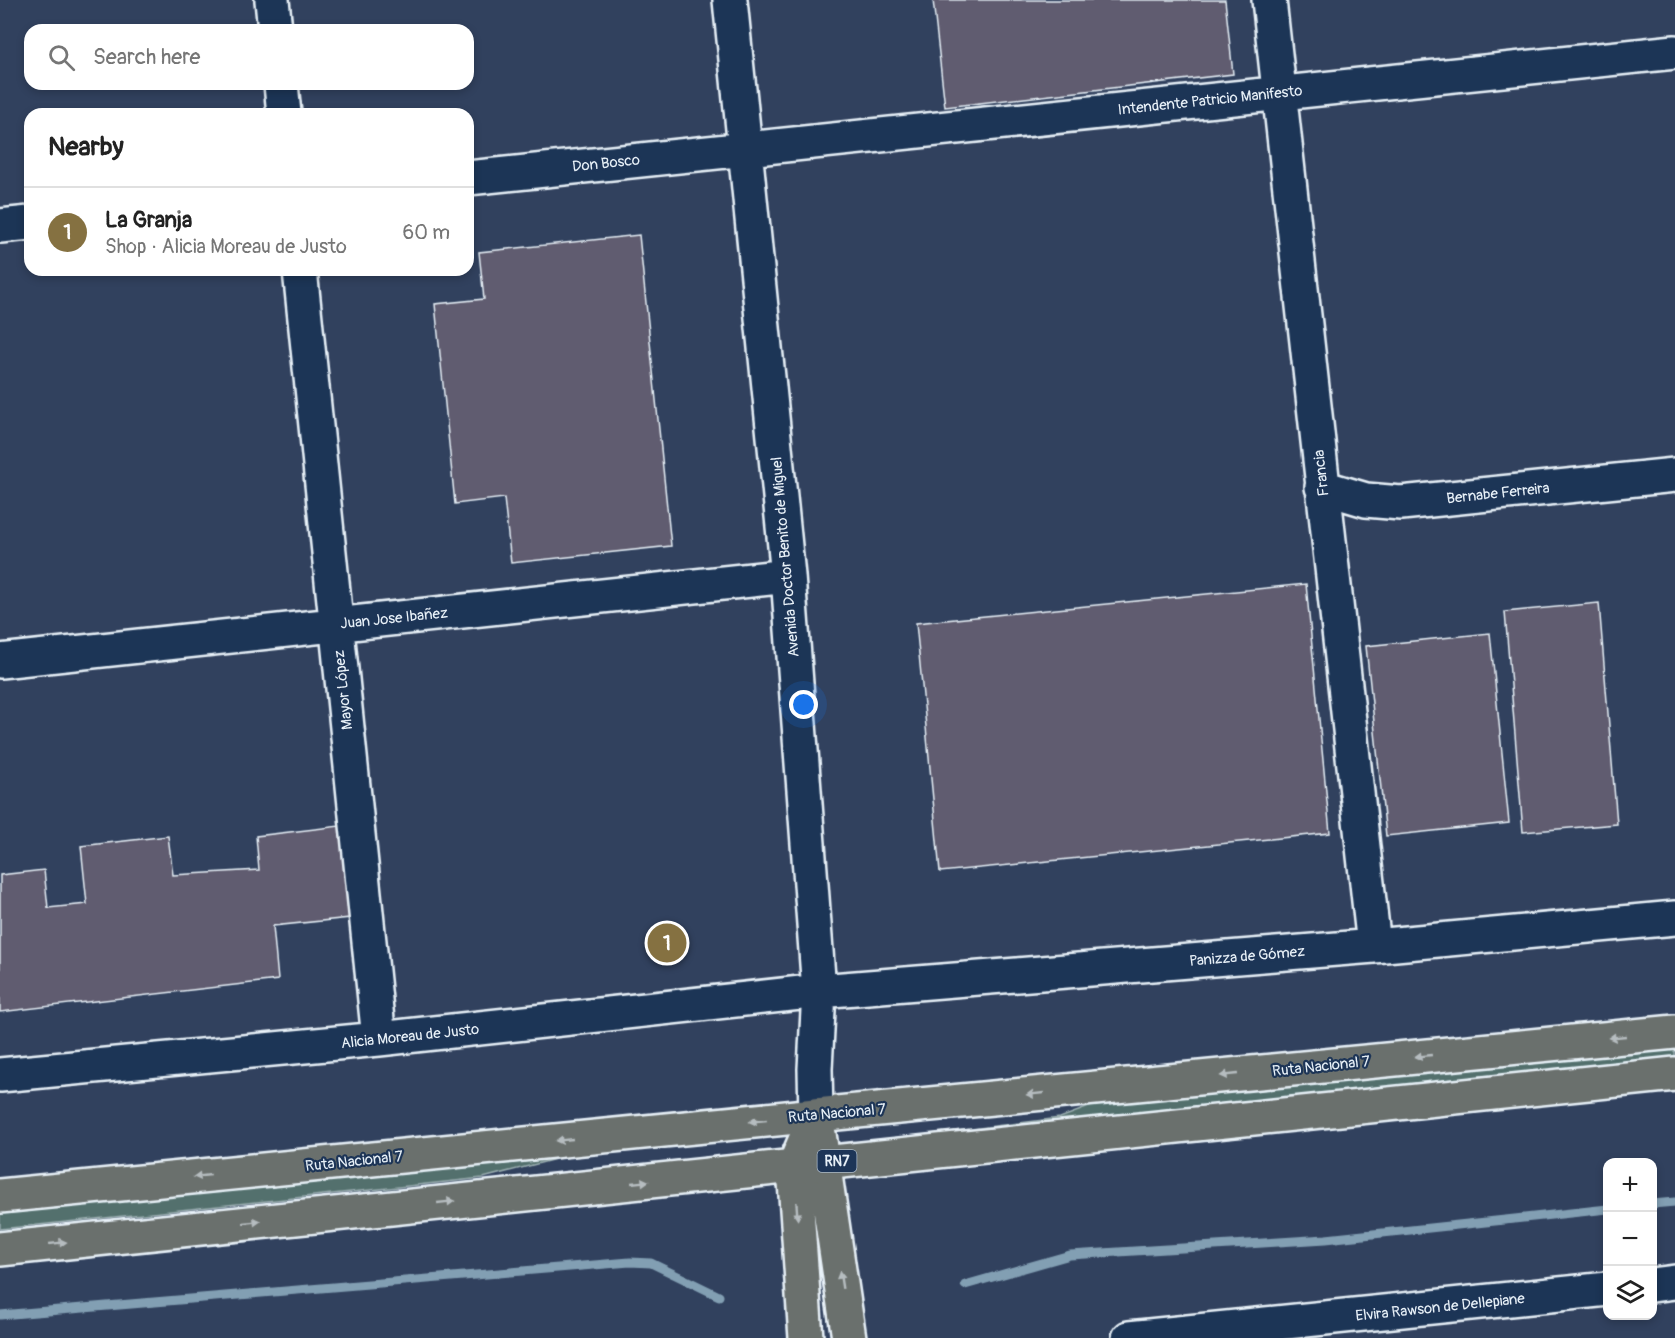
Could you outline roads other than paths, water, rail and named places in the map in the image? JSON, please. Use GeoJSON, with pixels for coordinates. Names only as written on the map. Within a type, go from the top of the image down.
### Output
{"type":"FeatureCollection","features":[{"type":"Feature","properties":{"kind":"main road","name":"Ruta Nacional 7"},"geometry":{"type":"LineString","coordinates":[[0,1196],[1675,1032]]}},
{"type":"Feature","properties":{"kind":"main road","name":"RN7"},"geometry":{"type":"LineString","coordinates":[[0,1249],[1675,1074]]}},
{"type":"Feature","properties":{"kind":"main road","name":"Avenida Doctor Benito de Miguel"},"geometry":{"type":"LineString","coordinates":[[806,1338],[808,1165],[816,1115]]}},
{"type":"Feature","properties":{"kind":"main road"},"geometry":{"type":"LineString","coordinates":[[808,1165],[849,1338]]}},
{"type":"Feature","properties":{"kind":"street"},"geometry":{"type":"LineString","coordinates":[[272,0],[274,24]]}},
{"type":"Feature","properties":{"kind":"street","name":"Avenida Doctor Benito de Miguel"},"geometry":{"type":"LineString","coordinates":[[730,0],[788,576],[819,991],[814,1069],[816,1115]]}},
{"type":"Feature","properties":{"kind":"street","name":"Francia"},"geometry":{"type":"LineString","coordinates":[[1269,0],[1374,946]]}},
{"type":"Feature","properties":{"kind":"street","name":"Intendente Patricio Manifesto"},"geometry":{"type":"LineString","coordinates":[[745,149],[1675,52]]}},
{"type":"Feature","properties":{"kind":"street"},"geometry":{"type":"LineString","coordinates":[[281,90],[283,108]]}},
{"type":"Feature","properties":{"kind":"street","name":"Don Bosco"},"geometry":{"type":"LineString","coordinates":[[474,177],[745,149]]}},
{"type":"Feature","properties":{"kind":"street"},"geometry":{"type":"LineString","coordinates":[[0,226],[24,224]]}},
{"type":"Feature","properties":{"kind":"street","name":"Mayor López"},"geometry":{"type":"LineString","coordinates":[[301,276],[379,1039]]}},
{"type":"Feature","properties":{"kind":"street","name":"Bernabe Ferreira"},"geometry":{"type":"LineString","coordinates":[[1322,487],[1366,500],[1401,502],[1675,475]]}},
{"type":"Feature","properties":{"kind":"street","name":"Juan Jose Ibañez"},"geometry":{"type":"LineString","coordinates":[[0,661],[788,576]]}},
{"type":"Feature","properties":{"kind":"street","name":"Panizza de Gómez"},"geometry":{"type":"LineString","coordinates":[[819,991],[1374,946],[1675,918]]}},
{"type":"Feature","properties":{"kind":"street","name":"Alicia Moreau de Justo"},"geometry":{"type":"LineString","coordinates":[[0,1075],[379,1039],[819,991]]}},
{"type":"Feature","properties":{"kind":"street"},"geometry":{"type":"LineString","coordinates":[[1657,1284],[1675,1282]]}},
{"type":"Feature","properties":{"kind":"street","name":"Elvira Rawson de Dellepiane"},"geometry":{"type":"LineString","coordinates":[[1129,1338],[1313,1329],[1603,1290]]}},
{"type":"Feature","properties":{"kind":"waterway"},"geometry":{"type":"LineString","coordinates":[[1657,1204],[1675,1202]]}},
{"type":"Feature","properties":{"kind":"waterway"},"geometry":{"type":"LineString","coordinates":[[965,1285],[1070,1255],[1326,1239],[1603,1210]]}},
{"type":"Feature","properties":{"kind":"waterway"},"geometry":{"type":"LineString","coordinates":[[0,1315],[630,1262],[651,1263],[719,1296]]}},
{"type":"Feature","properties":{"kind":"place","name":"La Granja"},"geometry":{"type":"Point","coordinates":[667,943]}}]}
